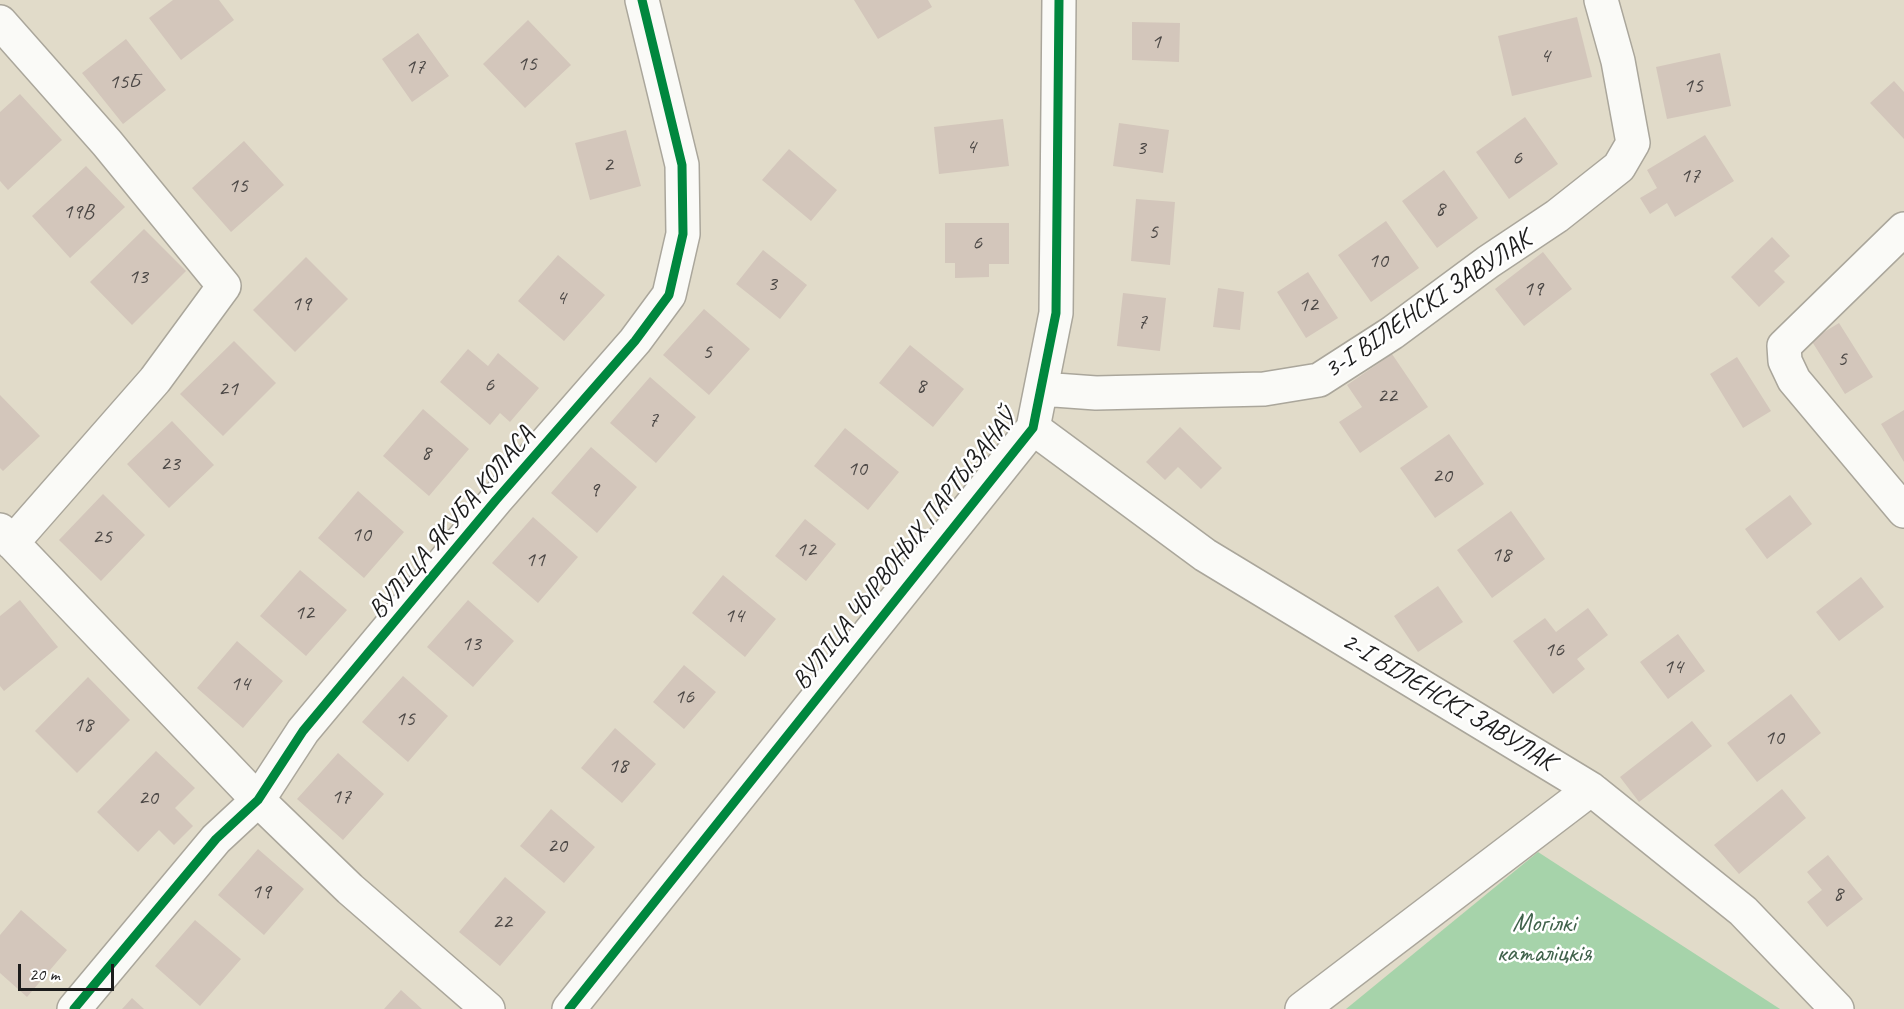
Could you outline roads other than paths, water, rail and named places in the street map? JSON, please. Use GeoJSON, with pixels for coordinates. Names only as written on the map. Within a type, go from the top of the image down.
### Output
{"type":"FeatureCollection","features":[{"type":"Feature","properties":{"kind":"street","name":"ВУЛІЦА ЯКУБА КОЛАСА"},"geometry":{"type":"LineString","coordinates":[[74,1009],[216,839],[258,800],[303,732],[496,500],[635,341],[669,295],[683,234],[682,165],[642,0]]}},
{"type":"Feature","properties":{"kind":"street","name":"ВУЛІЦА ЧЫРВОНЫХ ПАРТЫЗАНАЎ"},"geometry":{"type":"LineString","coordinates":[[569,1009],[1033,428],[1056,313],[1059,0]]}},
{"type":"Feature","properties":{"kind":"street","name":"3-І ВІЛЕНСКІ ЗАВУЛАК"},"geometry":{"type":"LineString","coordinates":[[1041,389],[1096,393],[1264,389],[1319,380],[1392,333],[1488,262],[1557,216],[1619,168],[1633,143],[1618,61],[1601,0]]}},
{"type":"Feature","properties":{"kind":"street"},"geometry":{"type":"LineString","coordinates":[[0,22],[107,143],[224,286],[155,380],[6,537],[258,800],[350,889],[488,1009]]}},
{"type":"Feature","properties":{"kind":"street"},"geometry":{"type":"LineString","coordinates":[[1904,229],[1784,346],[1785,361],[1794,380],[1904,511]]}},
{"type":"Feature","properties":{"kind":"street","name":"2-І ВІЛЕНСКІ ЗАВУЛАК"},"geometry":{"type":"LineString","coordinates":[[1033,428],[1205,555],[1591,789],[1743,911],[1837,1009]]}},
{"type":"Feature","properties":{"kind":"street"},"geometry":{"type":"LineString","coordinates":[[1302,1009],[1591,789]]}},
{"type":"Feature","properties":{"kind":"park label","name":"Могілкі каталіцкія"},"geometry":{"type":"Point","coordinates":[1544,939]}}]}
